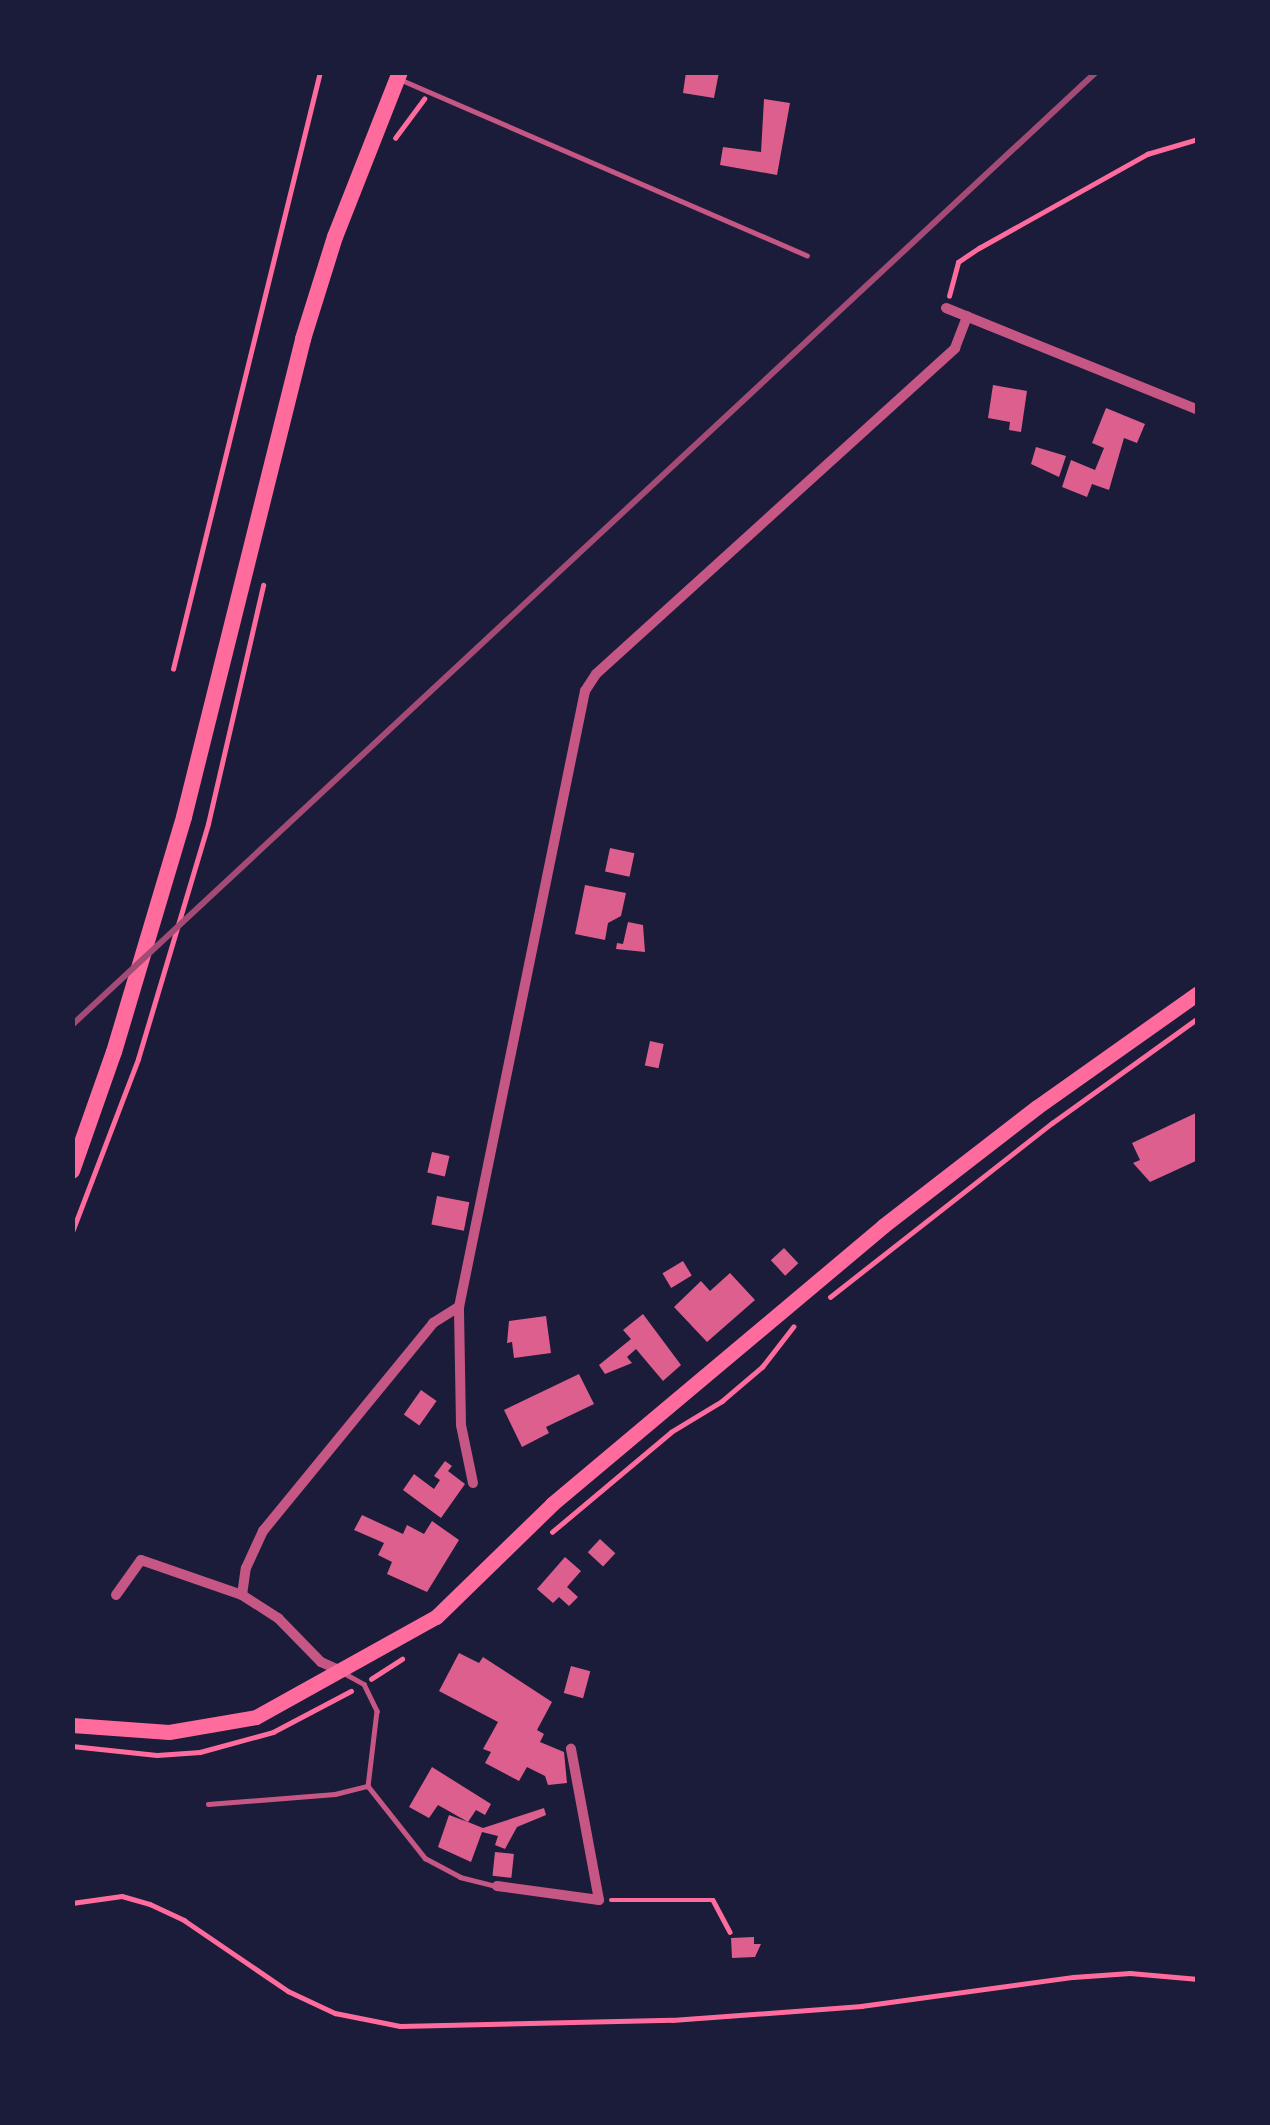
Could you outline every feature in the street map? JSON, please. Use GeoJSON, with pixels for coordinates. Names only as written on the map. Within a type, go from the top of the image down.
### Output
{"type":"FeatureCollection","features":[{"type":"Feature","properties":{"kind":"main road"},"geometry":{"type":"LineString","coordinates":[[72,1171],[114,1052],[184,817],[303,339],[394,74]]}},
{"type":"Feature","properties":{"kind":"main road"},"geometry":{"type":"LineString","coordinates":[[72,1725],[137,1733],[200,1729],[256,1717],[344,1673],[446,1609],[552,1504],[884,1226],[1037,1107],[1198,993]]}},
{"type":"Feature","properties":{"kind":"street"},"geometry":{"type":"LineString","coordinates":[[946,308],[1198,410]]}},
{"type":"Feature","properties":{"kind":"street"},"geometry":{"type":"LineString","coordinates":[[473,1483],[461,1425],[459,1307],[585,692],[596,674],[956,348],[968,316]]}},
{"type":"Feature","properties":{"kind":"street"},"geometry":{"type":"LineString","coordinates":[[242,1595],[246,1568],[263,1531],[433,1323],[459,1307]]}},
{"type":"Feature","properties":{"kind":"street"},"geometry":{"type":"LineString","coordinates":[[116,1595],[141,1560],[242,1595],[278,1618],[321,1662],[344,1673]]}},
{"type":"Feature","properties":{"kind":"street"},"geometry":{"type":"LineString","coordinates":[[497,1886],[599,1900],[571,1749]]}},
{"type":"Feature","properties":{"kind":"lane"},"geometry":{"type":"LineString","coordinates":[[394,74],[807,255]]}},
{"type":"Feature","properties":{"kind":"lane"},"geometry":{"type":"LineString","coordinates":[[344,1673],[364,1684],[377,1711],[368,1786],[425,1858],[460,1877],[497,1886]]}},
{"type":"Feature","properties":{"kind":"lane"},"geometry":{"type":"LineString","coordinates":[[208,1804],[335,1794],[368,1786]]}},
{"type":"Feature","properties":{"kind":"path"},"geometry":{"type":"LineString","coordinates":[[173,669],[320,72]]}},
{"type":"Feature","properties":{"kind":"path"},"geometry":{"type":"LineString","coordinates":[[386,148],[428,91]]}},
{"type":"Feature","properties":{"kind":"path"},"geometry":{"type":"LineString","coordinates":[[946,308],[958,262],[1147,154],[1198,139]]}},
{"type":"Feature","properties":{"kind":"path"},"geometry":{"type":"LineString","coordinates":[[72,1232],[138,1059],[208,824],[268,565]]}},
{"type":"Feature","properties":{"kind":"path"},"geometry":{"type":"LineString","coordinates":[[72,1903],[122,1897],[150,1904],[184,1920],[288,1991],[334,2013],[400,2026],[672,2020],[861,2006],[1073,1977],[1130,1973],[1198,1979]]}},
{"type":"Feature","properties":{"kind":"path"},"geometry":{"type":"LineString","coordinates":[[599,1900],[712,1900],[730,1932]]}},
{"type":"Feature","properties":{"kind":"building"},"geometry":{"type":"Polygon","coordinates":[[[686,72],[719,72],[714,98],[683,93],[686,72]]]}},
{"type":"Feature","properties":{"kind":"building"},"geometry":{"type":"Polygon","coordinates":[[[764,99],[790,103],[777,175],[720,165],[723,147],[761,152],[764,99]]]}},
{"type":"Feature","properties":{"kind":"building"},"geometry":{"type":"Polygon","coordinates":[[[993,385],[1027,391],[1021,432],[1009,430],[1010,422],[988,418],[993,385]]]}},
{"type":"Feature","properties":{"kind":"building"},"geometry":{"type":"Polygon","coordinates":[[[1106,408],[1145,424],[1137,443],[1124,438],[1109,490],[1092,484],[1087,497],[1062,487],[1071,460],[1095,470],[1104,448],[1092,443],[1106,408]]]}},
{"type":"Feature","properties":{"kind":"building"},"geometry":{"type":"Polygon","coordinates":[[[1036,447],[1066,456],[1059,477],[1031,464],[1036,447]]]}},
{"type":"Feature","properties":{"kind":"building"},"geometry":{"type":"Polygon","coordinates":[[[610,848],[634,853],[629,877],[605,871],[610,848]]]}},
{"type":"Feature","properties":{"kind":"building"},"geometry":{"type":"Polygon","coordinates":[[[585,885],[626,893],[621,916],[608,923],[605,940],[575,934],[585,885]]]}},
{"type":"Feature","properties":{"kind":"building"},"geometry":{"type":"Polygon","coordinates":[[[628,922],[643,925],[645,952],[616,949],[617,943],[623,944],[628,922]]]}},
{"type":"Feature","properties":{"kind":"building"},"geometry":{"type":"Polygon","coordinates":[[[650,1041],[664,1044],[658,1068],[645,1065],[650,1041]]]}},
{"type":"Feature","properties":{"kind":"building"},"geometry":{"type":"Polygon","coordinates":[[[1198,1112],[1198,1160],[1150,1182],[1133,1163],[1140,1160],[1132,1143],[1198,1112]]]}},
{"type":"Feature","properties":{"kind":"building"},"geometry":{"type":"Polygon","coordinates":[[[432,1152],[450,1156],[445,1177],[427,1172],[432,1152]]]}},
{"type":"Feature","properties":{"kind":"building"},"geometry":{"type":"Polygon","coordinates":[[[437,1196],[469,1202],[464,1231],[431,1224],[437,1196]]]}},
{"type":"Feature","properties":{"kind":"building"},"geometry":{"type":"Polygon","coordinates":[[[784,1248],[798,1263],[785,1276],[771,1260],[784,1248]]]}},
{"type":"Feature","properties":{"kind":"building"},"geometry":{"type":"Polygon","coordinates":[[[683,1261],[692,1276],[671,1288],[662,1273],[683,1261]]]}},
{"type":"Feature","properties":{"kind":"building"},"geometry":{"type":"Polygon","coordinates":[[[730,1273],[755,1300],[707,1342],[674,1307],[701,1281],[710,1291],[730,1273]]]}},
{"type":"Feature","properties":{"kind":"building"},"geometry":{"type":"Polygon","coordinates":[[[643,1314],[681,1365],[663,1381],[636,1349],[627,1357],[632,1363],[605,1374],[599,1365],[631,1339],[623,1330],[643,1314]]]}},
{"type":"Feature","properties":{"kind":"building"},"geometry":{"type":"Polygon","coordinates":[[[546,1316],[551,1353],[514,1358],[512,1342],[507,1343],[509,1321],[546,1316]]]}},
{"type":"Feature","properties":{"kind":"building"},"geometry":{"type":"Polygon","coordinates":[[[579,1374],[594,1404],[546,1427],[549,1433],[522,1447],[504,1410],[579,1374]]]}},
{"type":"Feature","properties":{"kind":"building"},"geometry":{"type":"Polygon","coordinates":[[[421,1390],[437,1401],[419,1425],[404,1415],[421,1390]]]}},
{"type":"Feature","properties":{"kind":"building"},"geometry":{"type":"Polygon","coordinates":[[[445,1461],[452,1466],[448,1471],[465,1484],[441,1518],[403,1490],[414,1474],[434,1489],[440,1480],[434,1476],[445,1461]]]}},
{"type":"Feature","properties":{"kind":"building"},"geometry":{"type":"Polygon","coordinates":[[[362,1515],[403,1534],[407,1525],[424,1534],[432,1521],[459,1540],[427,1592],[387,1574],[392,1562],[378,1555],[384,1543],[354,1530],[362,1515]]]}},
{"type":"Feature","properties":{"kind":"building"},"geometry":{"type":"Polygon","coordinates":[[[600,1539],[615,1553],[603,1566],[588,1552],[600,1539]]]}},
{"type":"Feature","properties":{"kind":"building"},"geometry":{"type":"Polygon","coordinates":[[[565,1557],[581,1571],[567,1587],[578,1597],[569,1606],[559,1597],[553,1603],[537,1589],[565,1557]]]}},
{"type":"Feature","properties":{"kind":"building"},"geometry":{"type":"Polygon","coordinates":[[[459,1653],[479,1663],[483,1657],[552,1702],[537,1730],[544,1734],[540,1742],[564,1752],[567,1783],[548,1785],[545,1776],[527,1767],[519,1781],[485,1763],[491,1752],[483,1749],[498,1722],[439,1691],[459,1653]]]}},
{"type":"Feature","properties":{"kind":"building"},"geometry":{"type":"Polygon","coordinates":[[[571,1666],[590,1671],[583,1698],[564,1693],[571,1666]]]}},
{"type":"Feature","properties":{"kind":"building"},"geometry":{"type":"Polygon","coordinates":[[[432,1767],[491,1804],[485,1815],[476,1810],[468,1822],[438,1805],[429,1818],[409,1807],[432,1767]]]}},
{"type":"Feature","properties":{"kind":"building"},"geometry":{"type":"Polygon","coordinates":[[[544,1808],[546,1815],[517,1827],[505,1849],[495,1845],[498,1836],[482,1832],[471,1862],[438,1847],[449,1815],[483,1828],[544,1808]]]}},
{"type":"Feature","properties":{"kind":"building"},"geometry":{"type":"Polygon","coordinates":[[[495,1852],[514,1854],[511,1878],[492,1876],[495,1852]]]}},
{"type":"Feature","properties":{"kind":"building"},"geometry":{"type":"Polygon","coordinates":[[[754,1937],[754,1944],[761,1944],[755,1957],[732,1958],[731,1938],[754,1937]]]}},
{"type":"Feature","properties":{"kind":"railway"},"geometry":{"type":"LineString","coordinates":[[72,1025],[1096,72]]}}]}
